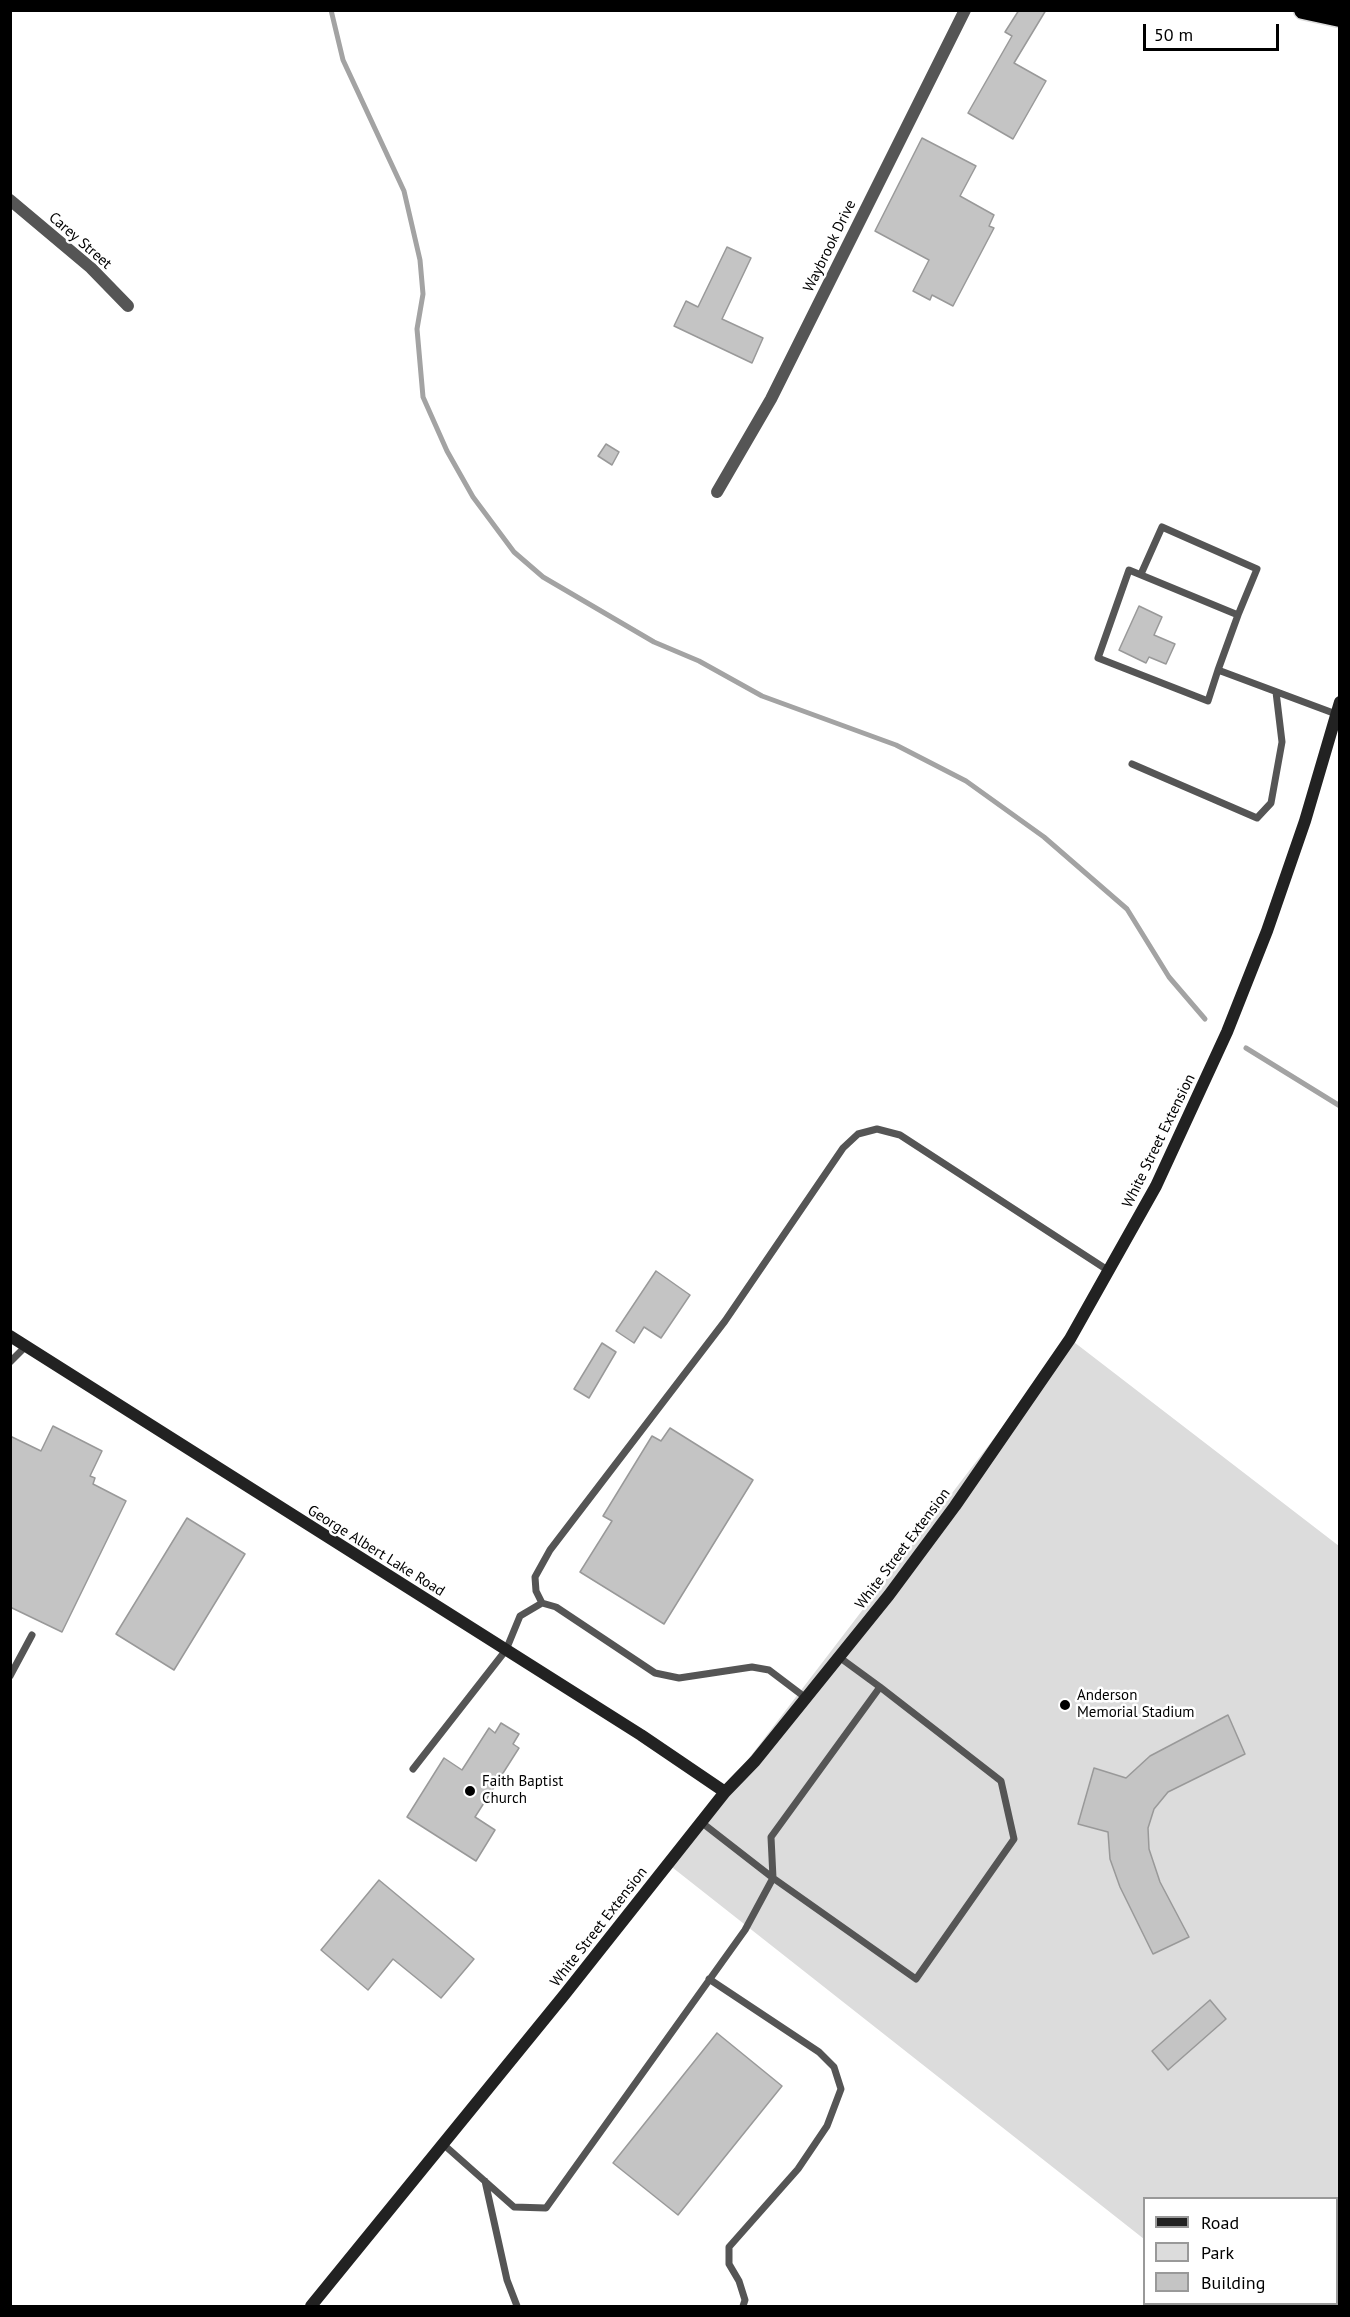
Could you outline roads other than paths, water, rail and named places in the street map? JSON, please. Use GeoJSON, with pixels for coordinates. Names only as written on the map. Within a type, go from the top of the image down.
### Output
{"type":"FeatureCollection","features":[{"type":"Feature","properties":{"kind":"highway"},"geometry":{"type":"LineString","coordinates":[[1303,10],[1340,18]]}},
{"type":"Feature","properties":{"kind":"street","name":"Waybrook Drive"},"geometry":{"type":"LineString","coordinates":[[717,492],[771,399],[965,10]]}},
{"type":"Feature","properties":{"kind":"street","name":"Carey Street"},"geometry":{"type":"LineString","coordinates":[[10,200],[91,268],[128,306]]}},
{"type":"Feature","properties":{"kind":"street","name":"White Street Extension"},"geometry":{"type":"LineString","coordinates":[[311,2307],[724,1792],[755,1761],[889,1595],[988,1460],[1070,1339],[1156,1186],[1227,1032],[1267,931],[1297,843],[1338,708]]}},
{"type":"Feature","properties":{"kind":"street","name":"George Albert Lake Road"},"geometry":{"type":"LineString","coordinates":[[10,1336],[641,1735],[724,1792]]}},
{"type":"Feature","properties":{"kind":"lane"},"geometry":{"type":"LineString","coordinates":[[1141,574],[1162,526],[1257,568],[1208,701],[1098,658],[1129,570],[1238,615]]}},
{"type":"Feature","properties":{"kind":"lane"},"geometry":{"type":"LineString","coordinates":[[1218,670],[1276,692],[1338,708]]}},
{"type":"Feature","properties":{"kind":"lane"},"geometry":{"type":"LineString","coordinates":[[1132,764],[1257,818],[1271,803],[1282,742],[1276,692]]}},
{"type":"Feature","properties":{"kind":"lane"},"geometry":{"type":"LineString","coordinates":[[806,1698],[769,1670],[752,1667],[679,1678],[655,1673],[556,1607],[542,1602],[536,1591],[535,1576],[550,1550],[725,1321],[843,1148],[858,1134],[877,1129],[900,1135],[1109,1271]]}},
{"type":"Feature","properties":{"kind":"lane"},"geometry":{"type":"LineString","coordinates":[[10,1362],[26,1346]]}},
{"type":"Feature","properties":{"kind":"lane"},"geometry":{"type":"LineString","coordinates":[[413,1769],[506,1650],[520,1616],[542,1602]]}},
{"type":"Feature","properties":{"kind":"lane"},"geometry":{"type":"LineString","coordinates":[[10,1676],[32,1635]]}},
{"type":"Feature","properties":{"kind":"lane"},"geometry":{"type":"LineString","coordinates":[[701,1822],[772,1878],[916,1979],[1014,1839],[1001,1781],[839,1657]]}},
{"type":"Feature","properties":{"kind":"lane"},"geometry":{"type":"LineString","coordinates":[[443,2144],[514,2207],[546,2208],[745,1930],[772,1878],[771,1837],[880,1687]]}},
{"type":"Feature","properties":{"kind":"lane"},"geometry":{"type":"LineString","coordinates":[[709,1979],[819,2052],[834,2067],[841,2089],[827,2126],[798,2169],[729,2247],[729,2264],[739,2281],[745,2300],[743,2307]]}},
{"type":"Feature","properties":{"kind":"lane"},"geometry":{"type":"LineString","coordinates":[[484,2180],[507,2280],[517,2307]]}},
{"type":"Feature","properties":{"kind":"waterway"},"geometry":{"type":"LineString","coordinates":[[331,10],[343,60],[404,191],[420,260],[423,294],[417,329],[423,397],[447,451],[473,497],[514,552],[543,577],[654,642],[699,661],[762,696],[896,745],[966,781],[1044,837],[1127,909],[1169,977],[1205,1019]]}},
{"type":"Feature","properties":{"kind":"waterway"},"geometry":{"type":"LineString","coordinates":[[1246,1048],[1340,1106]]}},
{"type":"Feature","properties":{"kind":"place","name":"Anderson Memorial Stadium"},"geometry":{"type":"Point","coordinates":[1065,1705]}},
{"type":"Feature","properties":{"kind":"place","name":"Faith Baptist Church"},"geometry":{"type":"Point","coordinates":[470,1791]}}]}
